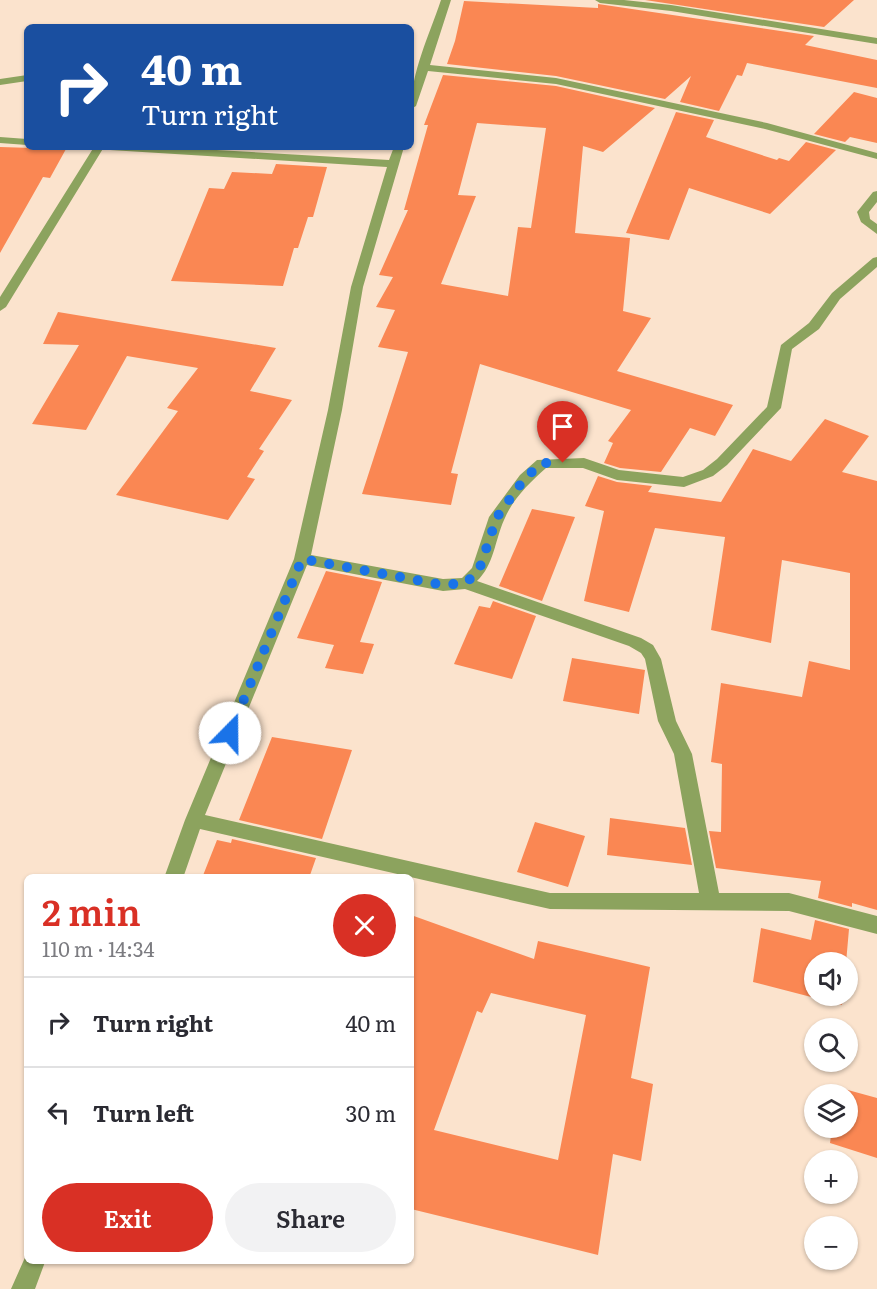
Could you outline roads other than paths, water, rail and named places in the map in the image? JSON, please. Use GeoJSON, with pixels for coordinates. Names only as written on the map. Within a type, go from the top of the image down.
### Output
{"type":"FeatureCollection","features":[{"type":"Feature","properties":{"kind":"street"},"geometry":{"type":"LineString","coordinates":[[414,95],[446,0]]}},
{"type":"Feature","properties":{"kind":"street"},"geometry":{"type":"LineString","coordinates":[[600,0],[671,8],[877,41]]}},
{"type":"Feature","properties":{"kind":"street"},"geometry":{"type":"LineString","coordinates":[[422,67],[556,81],[767,126],[877,156]]}},
{"type":"Feature","properties":{"kind":"street"},"geometry":{"type":"LineString","coordinates":[[0,82],[24,78]]}},
{"type":"Feature","properties":{"kind":"street"},"geometry":{"type":"LineString","coordinates":[[0,140],[24,142]]}},
{"type":"Feature","properties":{"kind":"street"},"geometry":{"type":"LineString","coordinates":[[0,307],[97,150]]}},
{"type":"Feature","properties":{"kind":"street"},"geometry":{"type":"LineString","coordinates":[[160,150],[394,164]]}},
{"type":"Feature","properties":{"kind":"street"},"geometry":{"type":"LineString","coordinates":[[174,874],[194,820],[302,559],[335,410],[357,288],[398,150]]}},
{"type":"Feature","properties":{"kind":"street"},"geometry":{"type":"LineString","coordinates":[[877,194],[863,212],[865,220],[877,230]]}},
{"type":"Feature","properties":{"kind":"street"},"geometry":{"type":"LineString","coordinates":[[466,583],[479,570],[497,517],[525,478],[542,463],[584,463],[618,475],[684,482],[708,473],[722,462],[774,408],[786,348],[790,342],[799,339],[814,326],[836,296],[877,261]]}},
{"type":"Feature","properties":{"kind":"street"},"geometry":{"type":"LineString","coordinates":[[302,559],[443,585],[466,583],[605,631],[647,649],[653,659],[667,721],[683,754],[692,788],[710,900]]}},
{"type":"Feature","properties":{"kind":"street"},"geometry":{"type":"LineString","coordinates":[[194,820],[550,901],[789,902],[877,925]]}},
{"type":"Feature","properties":{"kind":"street"},"geometry":{"type":"LineString","coordinates":[[23,1289],[32,1264]]}}]}
